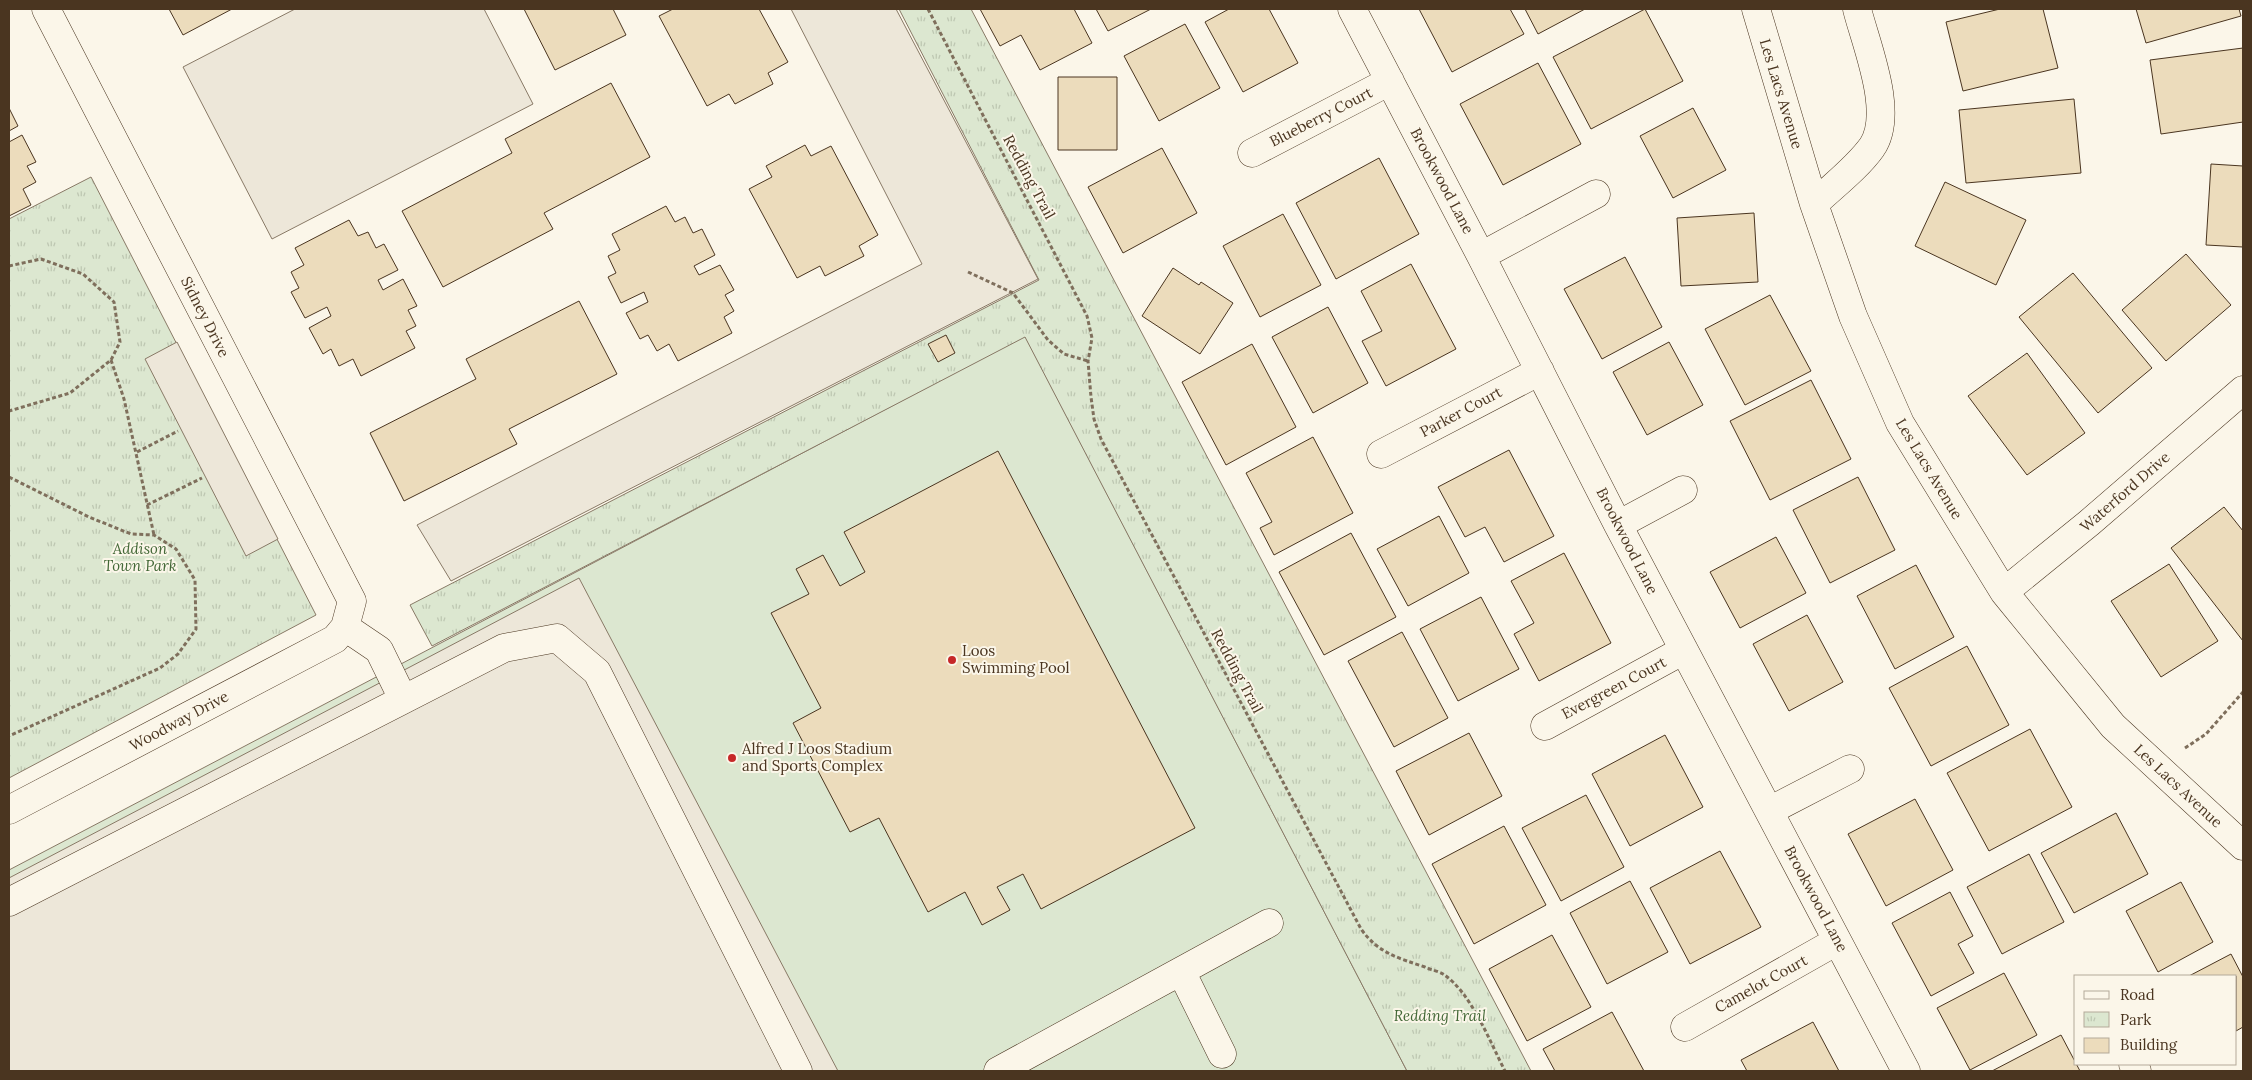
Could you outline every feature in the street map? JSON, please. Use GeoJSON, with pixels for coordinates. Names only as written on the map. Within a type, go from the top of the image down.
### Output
{"type":"FeatureCollection","features":[{"type":"Feature","properties":{"kind":"street","name":"Sidney Drive"},"geometry":{"type":"LineString","coordinates":[[46,9],[352,601],[346,626]]}},
{"type":"Feature","properties":{"kind":"street","name":"Brookwood Lane"},"geometry":{"type":"LineString","coordinates":[[1352,9],[1482,256],[1618,525],[1906,1071]]}},
{"type":"Feature","properties":{"kind":"street","name":"Les Lacs Avenue"},"geometry":{"type":"LineString","coordinates":[[1756,9],[1814,204],[1853,316],[1900,423],[2004,592],[2113,726],[2243,846]]}},
{"type":"Feature","properties":{"kind":"street"},"geometry":{"type":"LineString","coordinates":[[1814,204],[1872,146],[1881,119],[1880,96],[1857,9]]}},
{"type":"Feature","properties":{"kind":"street","name":"Blueberry Court"},"geometry":{"type":"LineString","coordinates":[[1252,153],[1390,81]]}},
{"type":"Feature","properties":{"kind":"street"},"geometry":{"type":"LineString","coordinates":[[1482,256],[1596,194]]}},
{"type":"Feature","properties":{"kind":"street","name":"Parker Court"},"geometry":{"type":"LineString","coordinates":[[1381,454],[1540,371]]}},
{"type":"Feature","properties":{"kind":"street","name":"Waterford Drive"},"geometry":{"type":"LineString","coordinates":[[2004,592],[2089,523],[2243,390]]}},
{"type":"Feature","properties":{"kind":"street"},"geometry":{"type":"LineString","coordinates":[[1618,525],[1682,490]]}},
{"type":"Feature","properties":{"kind":"street"},"geometry":{"type":"LineString","coordinates":[[346,626],[379,650],[403,699]]}},
{"type":"Feature","properties":{"kind":"street","name":"Woodway Drive"},"geometry":{"type":"LineString","coordinates":[[9,810],[335,639],[346,626]]}},
{"type":"Feature","properties":{"kind":"street"},"geometry":{"type":"LineString","coordinates":[[9,902],[504,648],[557,638],[597,672],[798,1071]]}},
{"type":"Feature","properties":{"kind":"street","name":"Evergreen Court"},"geometry":{"type":"LineString","coordinates":[[1544,726],[1684,650]]}},
{"type":"Feature","properties":{"kind":"street"},"geometry":{"type":"LineString","coordinates":[[1769,811],[1850,769]]}},
{"type":"Feature","properties":{"kind":"street"},"geometry":{"type":"LineString","coordinates":[[998,1071],[1269,923]]}},
{"type":"Feature","properties":{"kind":"street","name":"Camelot Court"},"geometry":{"type":"LineString","coordinates":[[1685,1027],[1837,941]]}},
{"type":"Feature","properties":{"kind":"street"},"geometry":{"type":"LineString","coordinates":[[1181,971],[1222,1054]]}},
{"type":"Feature","properties":{"kind":"path","name":"Redding Trail"},"geometry":{"type":"LineString","coordinates":[[928,9],[1087,316],[1092,338],[1088,361],[1094,419],[1102,438],[1361,928],[1371,943],[1390,955],[1442,974],[1458,986],[1505,1071]]}},
{"type":"Feature","properties":{"kind":"path"},"geometry":{"type":"LineString","coordinates":[[9,266],[41,259],[83,274],[114,302],[120,342],[111,360],[70,393],[9,411]]}},
{"type":"Feature","properties":{"kind":"path"},"geometry":{"type":"LineString","coordinates":[[968,272],[1013,293],[1048,340],[1064,354],[1088,361]]}},
{"type":"Feature","properties":{"kind":"path"},"geometry":{"type":"LineString","coordinates":[[111,360],[124,399],[154,535]]}},
{"type":"Feature","properties":{"kind":"path"},"geometry":{"type":"LineString","coordinates":[[137,452],[178,431]]}},
{"type":"Feature","properties":{"kind":"path"},"geometry":{"type":"LineString","coordinates":[[9,477],[89,517],[131,534],[154,535],[176,550],[195,580],[196,628],[178,654],[160,668],[9,736]]}},
{"type":"Feature","properties":{"kind":"path"},"geometry":{"type":"LineString","coordinates":[[147,506],[202,478]]}},
{"type":"Feature","properties":{"kind":"path"},"geometry":{"type":"LineString","coordinates":[[2184,749],[2206,734],[2243,692]]}},
{"type":"Feature","properties":{"kind":"green space","name":"Redding Trail"},"geometry":{"type":"Polygon","coordinates":[[[899,9],[971,9],[1531,1071],[1407,1071],[1025,337],[432,646],[410,605],[1039,280],[899,9]]]}},
{"type":"Feature","properties":{"kind":"green space","name":"Addison Town Park"},"geometry":{"type":"Polygon","coordinates":[[[91,177],[316,615],[9,778],[9,219],[91,177]]]}},
{"type":"Feature","properties":{"kind":"green space","name":"Alfred J Loos Stadium and Sports Complex"},"geometry":{"type":"Polygon","coordinates":[[[1025,336],[1407,1071],[9,1071],[9,870],[1025,336]]]}},
{"type":"Feature","properties":{"kind":"shaded area"},"geometry":{"type":"Polygon","coordinates":[[[295,9],[484,9],[533,104],[272,239],[183,67],[295,9]]]}},
{"type":"Feature","properties":{"kind":"shaded area"},"geometry":{"type":"Polygon","coordinates":[[[791,9],[896,9],[1038,279],[451,581],[417,525],[922,264],[791,9]]]}},
{"type":"Feature","properties":{"kind":"shaded area"},"geometry":{"type":"Polygon","coordinates":[[[177,342],[278,539],[246,556],[145,359],[177,342]]]}},
{"type":"Feature","properties":{"kind":"shaded area"},"geometry":{"type":"Polygon","coordinates":[[[579,578],[838,1071],[9,1071],[9,878],[579,578]]]}},
{"type":"Feature","properties":{"kind":"building"},"geometry":{"type":"Polygon","coordinates":[[[169,9],[232,9],[183,35],[169,9]]]}},
{"type":"Feature","properties":{"kind":"building"},"geometry":{"type":"Polygon","coordinates":[[[524,9],[613,9],[626,35],[555,70],[524,9]]]}},
{"type":"Feature","properties":{"kind":"building"},"geometry":{"type":"Polygon","coordinates":[[[673,9],[759,9],[788,62],[768,73],[773,84],[735,104],[729,94],[707,106],[659,16],[673,9]]]}},
{"type":"Feature","properties":{"kind":"building"},"geometry":{"type":"Polygon","coordinates":[[[980,9],[1074,9],[1092,43],[1040,70],[1021,35],[1000,46],[980,9]]]}},
{"type":"Feature","properties":{"kind":"building"},"geometry":{"type":"Polygon","coordinates":[[[1096,9],[1151,9],[1108,31],[1096,9]]]}},
{"type":"Feature","properties":{"kind":"building"},"geometry":{"type":"Polygon","coordinates":[[[1229,9],[1269,9],[1298,63],[1243,92],[1205,22],[1229,9]]]}},
{"type":"Feature","properties":{"kind":"building"},"geometry":{"type":"Polygon","coordinates":[[[1419,9],[1510,9],[1524,34],[1452,72],[1419,9]]]}},
{"type":"Feature","properties":{"kind":"building"},"geometry":{"type":"Polygon","coordinates":[[[1525,9],[1585,9],[1538,34],[1525,9]]]}},
{"type":"Feature","properties":{"kind":"building"},"geometry":{"type":"Polygon","coordinates":[[[1645,9],[1683,81],[1591,129],[1553,57],[1645,9]]]}},
{"type":"Feature","properties":{"kind":"building"},"geometry":{"type":"Polygon","coordinates":[[[2000,9],[2043,9],[2058,68],[1963,91],[1946,22],[2000,9]]]}},
{"type":"Feature","properties":{"kind":"building"},"geometry":{"type":"Polygon","coordinates":[[[2136,9],[2239,9],[2241,16],[2146,43],[2136,9]]]}},
{"type":"Feature","properties":{"kind":"building"},"geometry":{"type":"Polygon","coordinates":[[[1185,24],[1220,88],[1159,121],[1124,56],[1185,24]]]}},
{"type":"Feature","properties":{"kind":"building"},"geometry":{"type":"Polygon","coordinates":[[[2243,48],[2243,122],[2161,134],[2150,60],[2243,48]]]}},
{"type":"Feature","properties":{"kind":"building"},"geometry":{"type":"Polygon","coordinates":[[[1538,63],[1581,144],[1503,185],[1460,104],[1538,63]]]}},
{"type":"Feature","properties":{"kind":"building"},"geometry":{"type":"Polygon","coordinates":[[[1058,77],[1117,77],[1117,150],[1058,150],[1058,77]]]}},
{"type":"Feature","properties":{"kind":"building"},"geometry":{"type":"Polygon","coordinates":[[[611,83],[650,157],[544,213],[553,229],[443,287],[402,211],[512,153],[505,139],[611,83]]]}},
{"type":"Feature","properties":{"kind":"building"},"geometry":{"type":"Polygon","coordinates":[[[2074,99],[2081,173],[1966,183],[1959,110],[2074,99]]]}},
{"type":"Feature","properties":{"kind":"building"},"geometry":{"type":"Polygon","coordinates":[[[9,108],[18,126],[9,131],[9,108]]]}},
{"type":"Feature","properties":{"kind":"building"},"geometry":{"type":"Polygon","coordinates":[[[1693,108],[1726,170],[1673,198],[1640,136],[1693,108]]]}},
{"type":"Feature","properties":{"kind":"building"},"geometry":{"type":"Polygon","coordinates":[[[22,135],[36,162],[27,166],[36,182],[23,189],[31,205],[9,216],[9,142],[22,135]]]}},
{"type":"Feature","properties":{"kind":"building"},"geometry":{"type":"Polygon","coordinates":[[[805,145],[811,156],[831,146],[878,235],[859,246],[864,256],[825,276],[820,266],[797,278],[749,189],[772,177],[766,166],[805,145]]]}},
{"type":"Feature","properties":{"kind":"building"},"geometry":{"type":"Polygon","coordinates":[[[1162,148],[1197,213],[1123,253],[1088,187],[1162,148]]]}},
{"type":"Feature","properties":{"kind":"building"},"geometry":{"type":"Polygon","coordinates":[[[1379,158],[1419,234],[1336,279],[1296,203],[1379,158]]]}},
{"type":"Feature","properties":{"kind":"building"},"geometry":{"type":"Polygon","coordinates":[[[2211,164],[2243,166],[2243,247],[2206,245],[2211,164]]]}},
{"type":"Feature","properties":{"kind":"building"},"geometry":{"type":"Polygon","coordinates":[[[1945,182],[2026,220],[1996,285],[1915,246],[1945,182]]]}},
{"type":"Feature","properties":{"kind":"building"},"geometry":{"type":"Polygon","coordinates":[[[666,206],[675,222],[685,217],[693,233],[702,229],[715,255],[694,266],[699,275],[720,265],[734,290],[725,295],[734,311],[724,317],[732,333],[678,361],[669,344],[657,351],[648,335],[640,339],[626,313],[648,302],[644,292],[621,303],[608,277],[616,273],[608,256],[620,250],[612,234],[666,206]]]}},
{"type":"Feature","properties":{"kind":"building"},"geometry":{"type":"Polygon","coordinates":[[[1754,213],[1758,282],[1681,286],[1677,218],[1754,213]]]}},
{"type":"Feature","properties":{"kind":"building"},"geometry":{"type":"Polygon","coordinates":[[[1283,214],[1321,285],[1260,317],[1223,246],[1283,214]]]}},
{"type":"Feature","properties":{"kind":"building"},"geometry":{"type":"Polygon","coordinates":[[[349,220],[358,236],[368,232],[376,248],[384,244],[398,270],[378,280],[383,290],[403,279],[417,306],[408,310],[416,326],[406,331],[415,348],[361,376],[353,359],[339,366],[331,349],[323,354],[309,328],[331,316],[327,307],[305,318],[291,292],[299,288],[291,272],[304,265],[295,248],[349,220]]]}},
{"type":"Feature","properties":{"kind":"building"},"geometry":{"type":"Polygon","coordinates":[[[2186,254],[2231,305],[2166,361],[2122,310],[2186,254]]]}},
{"type":"Feature","properties":{"kind":"building"},"geometry":{"type":"Polygon","coordinates":[[[1625,257],[1662,327],[1602,359],[1564,289],[1625,257]]]}},
{"type":"Feature","properties":{"kind":"building"},"geometry":{"type":"Polygon","coordinates":[[[1411,264],[1456,349],[1386,386],[1362,341],[1382,331],[1361,291],[1411,264]]]}},
{"type":"Feature","properties":{"kind":"building"},"geometry":{"type":"Polygon","coordinates":[[[1173,268],[1199,285],[1201,282],[1233,303],[1200,354],[1142,316],[1173,268]]]}},
{"type":"Feature","properties":{"kind":"building"},"geometry":{"type":"Polygon","coordinates":[[[2073,273],[2152,368],[2098,413],[2019,317],[2073,273]]]}},
{"type":"Feature","properties":{"kind":"building"},"geometry":{"type":"Polygon","coordinates":[[[1770,295],[1811,371],[1745,405],[1705,329],[1770,295]]]}},
{"type":"Feature","properties":{"kind":"building"},"geometry":{"type":"Polygon","coordinates":[[[579,301],[617,374],[509,429],[517,444],[404,501],[370,433],[476,379],[466,359],[579,301]]]}},
{"type":"Feature","properties":{"kind":"building"},"geometry":{"type":"Polygon","coordinates":[[[1328,307],[1368,383],[1313,413],[1272,337],[1328,307]]]}},
{"type":"Feature","properties":{"kind":"building"},"geometry":{"type":"Polygon","coordinates":[[[946,335],[955,353],[938,362],[928,344],[946,335]]]}},
{"type":"Feature","properties":{"kind":"building"},"geometry":{"type":"Polygon","coordinates":[[[1669,342],[1703,405],[1647,435],[1613,372],[1669,342]]]}},
{"type":"Feature","properties":{"kind":"building"},"geometry":{"type":"Polygon","coordinates":[[[1252,344],[1296,427],[1226,465],[1182,382],[1252,344]]]}},
{"type":"Feature","properties":{"kind":"building"},"geometry":{"type":"Polygon","coordinates":[[[2027,353],[2085,433],[2027,475],[1968,396],[2027,353]]]}},
{"type":"Feature","properties":{"kind":"building"},"geometry":{"type":"Polygon","coordinates":[[[1811,380],[1851,459],[1770,500],[1730,421],[1811,380]]]}},
{"type":"Feature","properties":{"kind":"building"},"geometry":{"type":"Polygon","coordinates":[[[1313,437],[1353,513],[1274,555],[1260,528],[1272,522],[1246,473],[1313,437]]]}},
{"type":"Feature","properties":{"kind":"building"},"geometry":{"type":"Polygon","coordinates":[[[1509,450],[1554,536],[1504,562],[1485,527],[1465,537],[1438,487],[1509,450]]]}},
{"type":"Feature","properties":{"kind":"building","name":"Loos Swimming Pool"},"geometry":{"type":"Polygon","coordinates":[[[998,451],[1195,828],[1041,909],[1023,874],[997,887],[1010,910],[982,925],[965,892],[928,912],[879,818],[850,832],[793,723],[821,708],[771,613],[809,594],[796,569],[823,555],[840,586],[865,572],[844,532],[998,451]]]}},
{"type":"Feature","properties":{"kind":"building"},"geometry":{"type":"Polygon","coordinates":[[[1858,477],[1895,550],[1830,583],[1793,510],[1858,477]]]}},
{"type":"Feature","properties":{"kind":"building"},"geometry":{"type":"Polygon","coordinates":[[[2224,507],[2243,531],[2243,641],[2171,548],[2224,507]]]}},
{"type":"Feature","properties":{"kind":"building"},"geometry":{"type":"Polygon","coordinates":[[[1439,516],[1469,573],[1408,606],[1377,549],[1439,516]]]}},
{"type":"Feature","properties":{"kind":"building"},"geometry":{"type":"Polygon","coordinates":[[[1351,533],[1396,617],[1324,655],[1279,572],[1351,533]]]}},
{"type":"Feature","properties":{"kind":"building"},"geometry":{"type":"Polygon","coordinates":[[[1776,537],[1806,593],[1740,628],[1710,572],[1776,537]]]}},
{"type":"Feature","properties":{"kind":"building"},"geometry":{"type":"Polygon","coordinates":[[[1564,553],[1611,643],[1539,681],[1514,634],[1534,623],[1511,581],[1564,553]]]}},
{"type":"Feature","properties":{"kind":"building"},"geometry":{"type":"Polygon","coordinates":[[[2169,564],[2218,641],[2161,677],[2111,601],[2169,564]]]}},
{"type":"Feature","properties":{"kind":"building"},"geometry":{"type":"Polygon","coordinates":[[[1916,565],[1954,637],[1895,669],[1857,596],[1916,565]]]}},
{"type":"Feature","properties":{"kind":"building"},"geometry":{"type":"Polygon","coordinates":[[[1481,597],[1519,669],[1458,701],[1420,629],[1481,597]]]}},
{"type":"Feature","properties":{"kind":"building"},"geometry":{"type":"Polygon","coordinates":[[[1807,615],[1843,682],[1789,711],[1753,644],[1807,615]]]}},
{"type":"Feature","properties":{"kind":"building"},"geometry":{"type":"Polygon","coordinates":[[[1402,632],[1448,718],[1394,747],[1348,661],[1402,632]]]}},
{"type":"Feature","properties":{"kind":"building"},"geometry":{"type":"Polygon","coordinates":[[[1967,646],[2009,725],[1931,766],[1889,688],[1967,646]]]}},
{"type":"Feature","properties":{"kind":"building"},"geometry":{"type":"Polygon","coordinates":[[[2030,729],[2072,807],[1989,851],[1947,773],[2030,729]]]}},
{"type":"Feature","properties":{"kind":"building"},"geometry":{"type":"Polygon","coordinates":[[[1469,733],[1502,796],[1429,835],[1396,771],[1469,733]]]}},
{"type":"Feature","properties":{"kind":"building"},"geometry":{"type":"Polygon","coordinates":[[[1665,735],[1703,807],[1630,846],[1592,774],[1665,735]]]}},
{"type":"Feature","properties":{"kind":"building"},"geometry":{"type":"Polygon","coordinates":[[[1586,795],[1624,867],[1561,901],[1522,828],[1586,795]]]}},
{"type":"Feature","properties":{"kind":"building"},"geometry":{"type":"Polygon","coordinates":[[[1915,799],[1953,870],[1886,906],[1848,834],[1915,799]]]}},
{"type":"Feature","properties":{"kind":"building"},"geometry":{"type":"Polygon","coordinates":[[[2116,813],[2148,874],[2074,913],[2041,853],[2116,813]]]}},
{"type":"Feature","properties":{"kind":"building"},"geometry":{"type":"Polygon","coordinates":[[[1504,826],[1546,905],[1474,944],[1432,864],[1504,826]]]}},
{"type":"Feature","properties":{"kind":"building"},"geometry":{"type":"Polygon","coordinates":[[[1720,851],[1761,927],[1690,964],[1650,888],[1720,851]]]}},
{"type":"Feature","properties":{"kind":"building"},"geometry":{"type":"Polygon","coordinates":[[[2029,854],[2064,922],[2002,954],[1967,887],[2029,854]]]}},
{"type":"Feature","properties":{"kind":"building"},"geometry":{"type":"Polygon","coordinates":[[[1630,881],[1668,952],[1607,984],[1570,913],[1630,881]]]}},
{"type":"Feature","properties":{"kind":"building"},"geometry":{"type":"Polygon","coordinates":[[[2181,882],[2213,942],[2158,972],[2126,911],[2181,882]]]}},
{"type":"Feature","properties":{"kind":"building"},"geometry":{"type":"Polygon","coordinates":[[[1950,892],[1973,936],[1958,944],[1974,973],[1931,996],[1892,923],[1950,892]]]}},
{"type":"Feature","properties":{"kind":"building"},"geometry":{"type":"Polygon","coordinates":[[[1552,935],[1591,1007],[1527,1041],[1489,969],[1552,935]]]}},
{"type":"Feature","properties":{"kind":"building"},"geometry":{"type":"Polygon","coordinates":[[[2231,954],[2243,977],[2243,1027],[2237,1030],[2237,975],[2191,975],[2231,954]]]}},
{"type":"Feature","properties":{"kind":"building"},"geometry":{"type":"Polygon","coordinates":[[[2004,973],[2037,1035],[1970,1070],[1937,1008],[2004,973]]]}},
{"type":"Feature","properties":{"kind":"building"},"geometry":{"type":"Polygon","coordinates":[[[1612,1012],[1644,1071],[1555,1071],[1543,1049],[1612,1012]]]}},
{"type":"Feature","properties":{"kind":"building"},"geometry":{"type":"Polygon","coordinates":[[[1813,1022],[1839,1071],[1747,1071],[1741,1060],[1813,1022]]]}},
{"type":"Feature","properties":{"kind":"building"},"geometry":{"type":"Polygon","coordinates":[[[2061,1035],[2074,1060],[2074,1065],[2077,1065],[2080,1071],[1992,1071],[2061,1035]]]}},
{"type":"Feature","properties":{"kind":"place","name":"Loos Swimming Pool"},"geometry":{"type":"Point","coordinates":[952,660]}},
{"type":"Feature","properties":{"kind":"place","name":"Alfred J Loos Stadium and Sports Complex"},"geometry":{"type":"Point","coordinates":[732,758]}}]}
